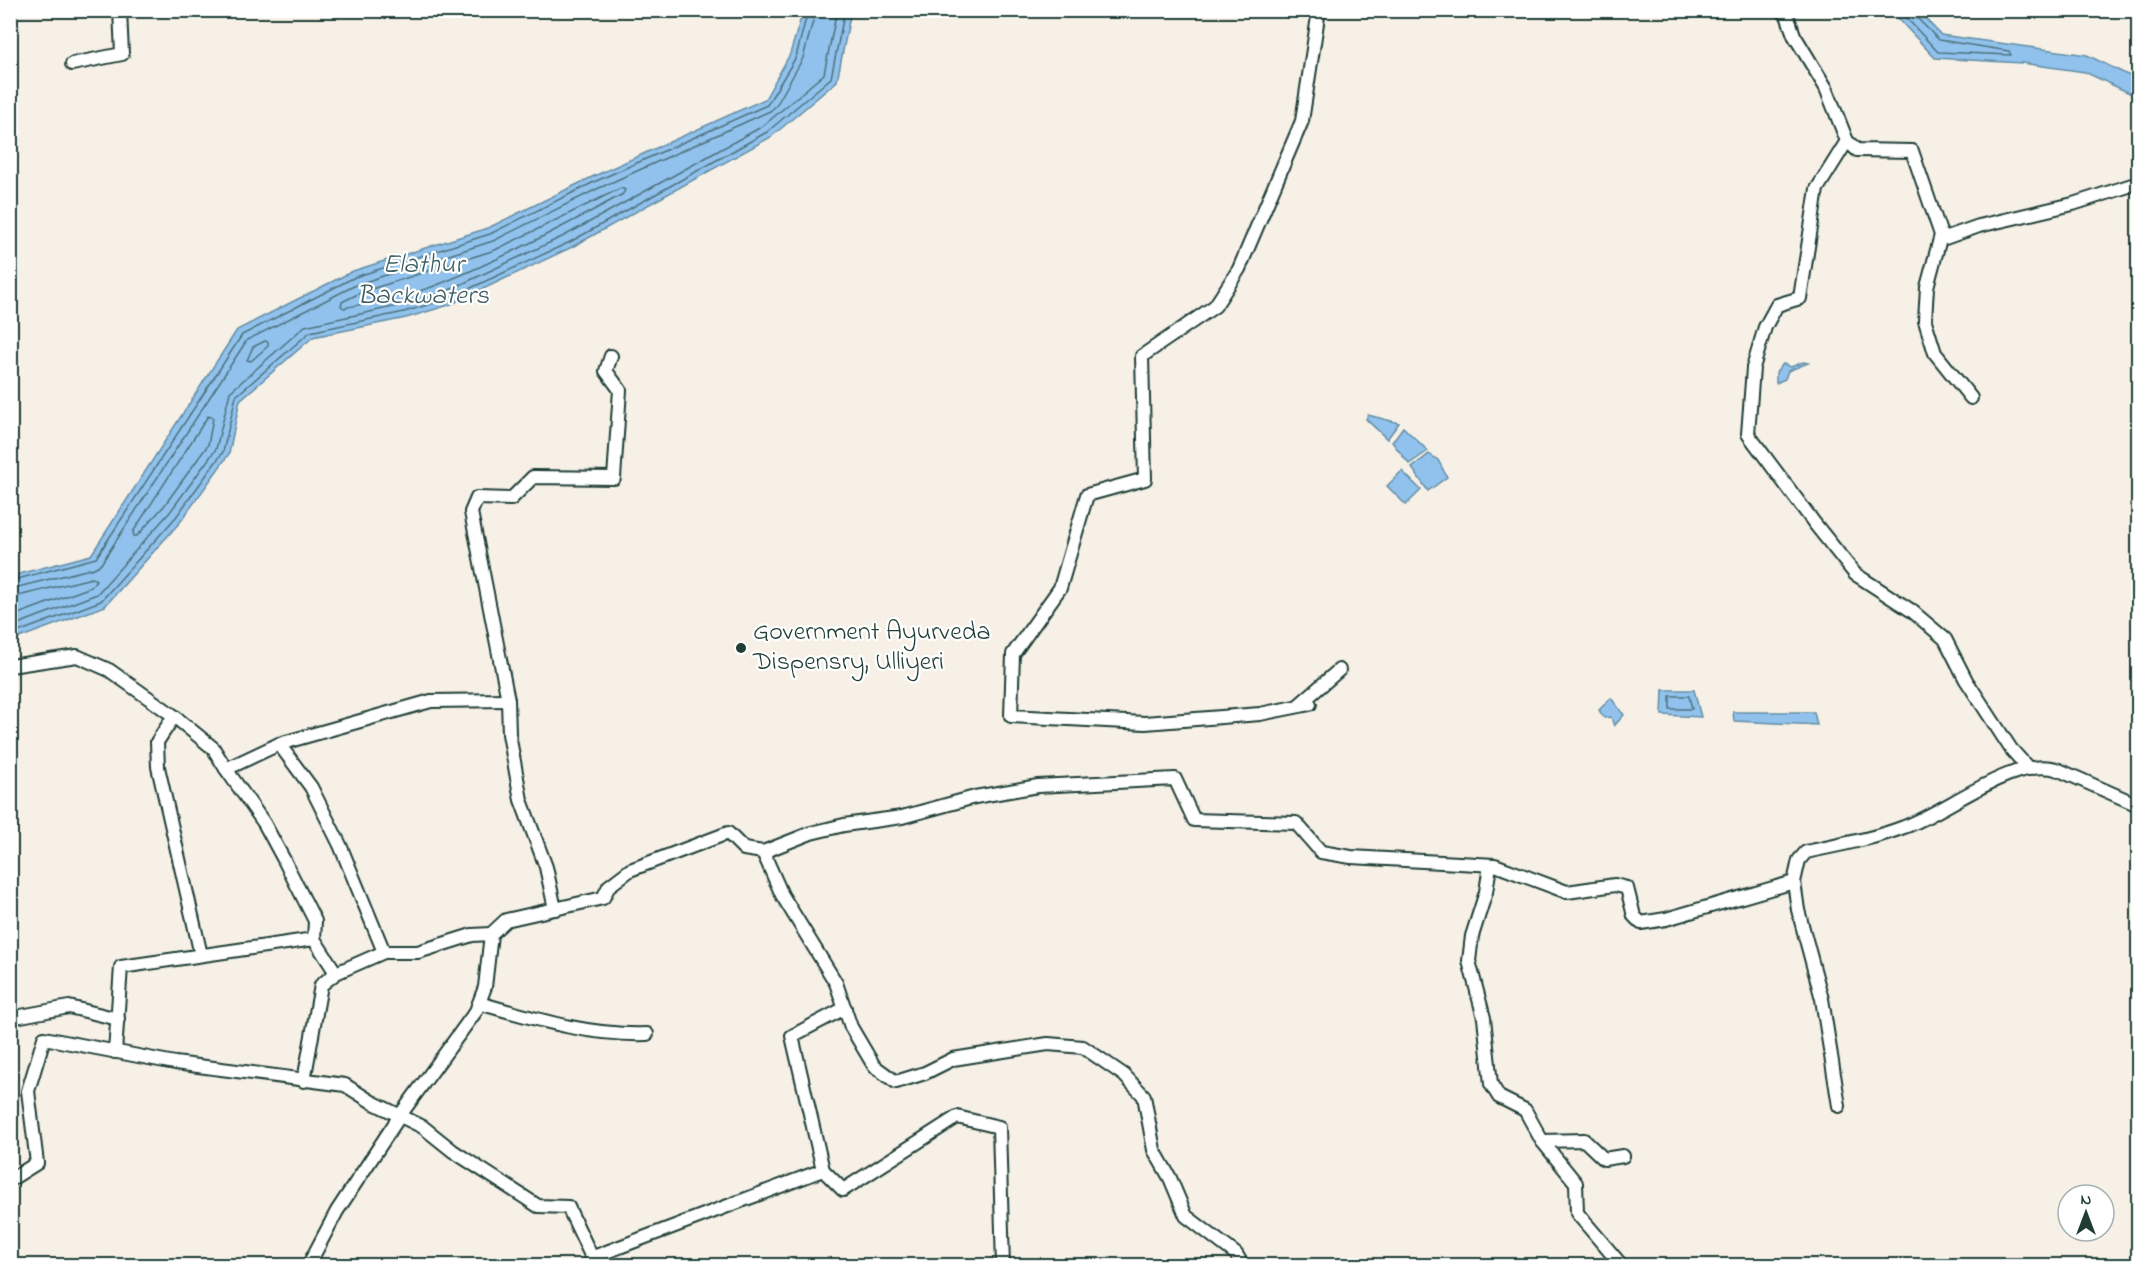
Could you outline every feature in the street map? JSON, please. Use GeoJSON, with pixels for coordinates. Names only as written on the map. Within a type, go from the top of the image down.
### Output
{"type":"FeatureCollection","features":[{"type":"Feature","properties":{"kind":"street"},"geometry":{"type":"LineString","coordinates":[[72,64],[122,54],[120,10]]}},
{"type":"Feature","properties":{"kind":"street"},"geometry":{"type":"LineString","coordinates":[[1319,10],[1302,121],[1239,269],[1215,306],[1142,356],[1145,479],[1087,495],[1060,588],[1013,654],[1011,716],[1145,723],[1260,714],[1304,705],[1339,670]]}},
{"type":"Feature","properties":{"kind":"street"},"geometry":{"type":"LineString","coordinates":[[1781,10],[1787,15],[1794,35],[1826,88],[1847,141],[1857,150],[1899,148],[1912,151],[1941,235],[1927,286],[1925,321],[1935,353],[1971,398]]}},
{"type":"Feature","properties":{"kind":"street"},"geometry":{"type":"LineString","coordinates":[[1847,141],[1817,189],[1800,298],[1777,305],[1765,327],[1750,389],[1748,434],[1855,574],[1912,611],[1945,639],[1966,680],[2011,749],[2029,769]]}},
{"type":"Feature","properties":{"kind":"street"},"geometry":{"type":"LineString","coordinates":[[1941,235],[1944,238],[1979,226],[2073,204],[2139,183]]}},
{"type":"Feature","properties":{"kind":"street"},"geometry":{"type":"LineString","coordinates":[[555,909],[546,867],[521,800],[510,734],[508,700],[471,512],[477,498],[512,499],[533,477],[614,478],[620,390],[606,371],[611,356]]}},
{"type":"Feature","properties":{"kind":"street"},"geometry":{"type":"LineString","coordinates":[[10,666],[77,656],[109,670],[174,716],[213,748],[225,769],[264,823],[315,921],[314,939],[336,973]]}},
{"type":"Feature","properties":{"kind":"street"},"geometry":{"type":"LineString","coordinates":[[225,769],[279,744],[431,701],[508,700]]}},
{"type":"Feature","properties":{"kind":"street"},"geometry":{"type":"LineString","coordinates":[[174,716],[157,742],[158,767],[201,956]]}},
{"type":"Feature","properties":{"kind":"street"},"geometry":{"type":"LineString","coordinates":[[279,744],[311,787],[340,845],[384,952]]}},
{"type":"Feature","properties":{"kind":"street"},"geometry":{"type":"LineString","coordinates":[[1839,1106],[1822,999],[1798,910],[1794,882],[1799,860],[1806,852],[1902,828],[1935,815],[1985,786],[2029,769],[2047,766],[2139,805]]}},
{"type":"Feature","properties":{"kind":"street"},"geometry":{"type":"LineString","coordinates":[[304,1081],[321,985],[336,973],[384,952],[418,952],[472,935],[491,934],[506,920],[603,898],[609,886],[630,870],[728,833],[744,849],[763,852],[833,828],[902,817],[1038,786],[1175,779],[1194,820],[1296,823],[1322,852],[1351,857],[1490,865],[1568,892],[1615,885],[1627,888],[1634,916],[1641,922],[1666,919],[1794,882]]}},
{"type":"Feature","properties":{"kind":"street"},"geometry":{"type":"LineString","coordinates":[[763,852],[782,895],[836,983],[851,1027],[874,1066],[896,1082],[925,1073],[953,1059],[1048,1044],[1083,1047],[1124,1075],[1144,1096],[1154,1150],[1170,1179],[1185,1216],[1236,1254],[1243,1266]]}},
{"type":"Feature","properties":{"kind":"street"},"geometry":{"type":"LineString","coordinates":[[1490,865],[1486,892],[1472,936],[1469,961],[1484,1018],[1491,1084],[1499,1097],[1525,1110],[1542,1141],[1576,1183],[1577,1213],[1622,1266]]}},
{"type":"Feature","properties":{"kind":"street"},"geometry":{"type":"LineString","coordinates":[[308,1266],[337,1211],[401,1114],[479,1004],[485,987],[491,934]]}},
{"type":"Feature","properties":{"kind":"street"},"geometry":{"type":"LineString","coordinates":[[116,1052],[120,967],[314,939]]}},
{"type":"Feature","properties":{"kind":"street"},"geometry":{"type":"LineString","coordinates":[[479,1004],[572,1029],[621,1035],[647,1034]]}},
{"type":"Feature","properties":{"kind":"street"},"geometry":{"type":"LineString","coordinates":[[10,1018],[69,1006],[118,1019]]}},
{"type":"Feature","properties":{"kind":"street"},"geometry":{"type":"LineString","coordinates":[[845,1008],[792,1036],[823,1170],[843,1190],[957,1117],[999,1127],[1003,1266]]}},
{"type":"Feature","properties":{"kind":"street"},"geometry":{"type":"LineString","coordinates":[[10,1180],[37,1163],[28,1091],[44,1038],[116,1052],[304,1081],[345,1085],[372,1102],[401,1114],[538,1206],[567,1207],[594,1261],[823,1170]]}},
{"type":"Feature","properties":{"kind":"street"},"geometry":{"type":"LineString","coordinates":[[1542,1141],[1584,1140],[1604,1159],[1623,1156]]}},
{"type":"Feature","properties":{"kind":"water","name":"Elathur Backwaters"},"geometry":{"type":"Polygon","coordinates":[[[803,11],[851,11],[837,81],[771,137],[572,247],[449,305],[406,318],[313,337],[240,400],[229,454],[181,521],[105,606],[11,641],[11,576],[91,555],[237,330],[353,271],[488,228],[592,177],[765,99],[790,54],[803,11]]]}},
{"type":"Feature","properties":{"kind":"water"},"geometry":{"type":"Polygon","coordinates":[[[1891,11],[1918,11],[1941,35],[2087,55],[2138,80],[2138,97],[2085,72],[2022,63],[1935,58],[1891,11]]]}},
{"type":"Feature","properties":{"kind":"water"},"geometry":{"type":"Polygon","coordinates":[[[1803,362],[1808,363],[1788,371],[1785,379],[1776,383],[1776,372],[1783,364],[1791,367],[1803,362]]]}},
{"type":"Feature","properties":{"kind":"water"},"geometry":{"type":"Polygon","coordinates":[[[1368,415],[1399,423],[1387,439],[1366,419],[1368,415]]]}},
{"type":"Feature","properties":{"kind":"water"},"geometry":{"type":"Polygon","coordinates":[[[1403,427],[1428,451],[1409,464],[1392,442],[1403,427]]]}},
{"type":"Feature","properties":{"kind":"water"},"geometry":{"type":"Polygon","coordinates":[[[1429,454],[1438,460],[1447,477],[1428,491],[1412,468],[1429,454]]]}},
{"type":"Feature","properties":{"kind":"water"},"geometry":{"type":"Polygon","coordinates":[[[1402,471],[1421,490],[1406,505],[1387,486],[1402,471]]]}},
{"type":"Feature","properties":{"kind":"water"},"geometry":{"type":"Polygon","coordinates":[[[1663,690],[1694,690],[1701,717],[1662,715],[1663,690]]]}},
{"type":"Feature","properties":{"kind":"water"},"geometry":{"type":"Polygon","coordinates":[[[1611,698],[1624,715],[1614,726],[1611,717],[1604,718],[1599,710],[1611,698]]]}},
{"type":"Feature","properties":{"kind":"water"},"geometry":{"type":"Polygon","coordinates":[[[1733,712],[1814,712],[1817,725],[1734,721],[1733,712]]]}},
{"type":"Feature","properties":{"kind":"place","name":"Government Ayurveda Dispensry, Ulliyeri"},"geometry":{"type":"Point","coordinates":[741,648]}}]}
